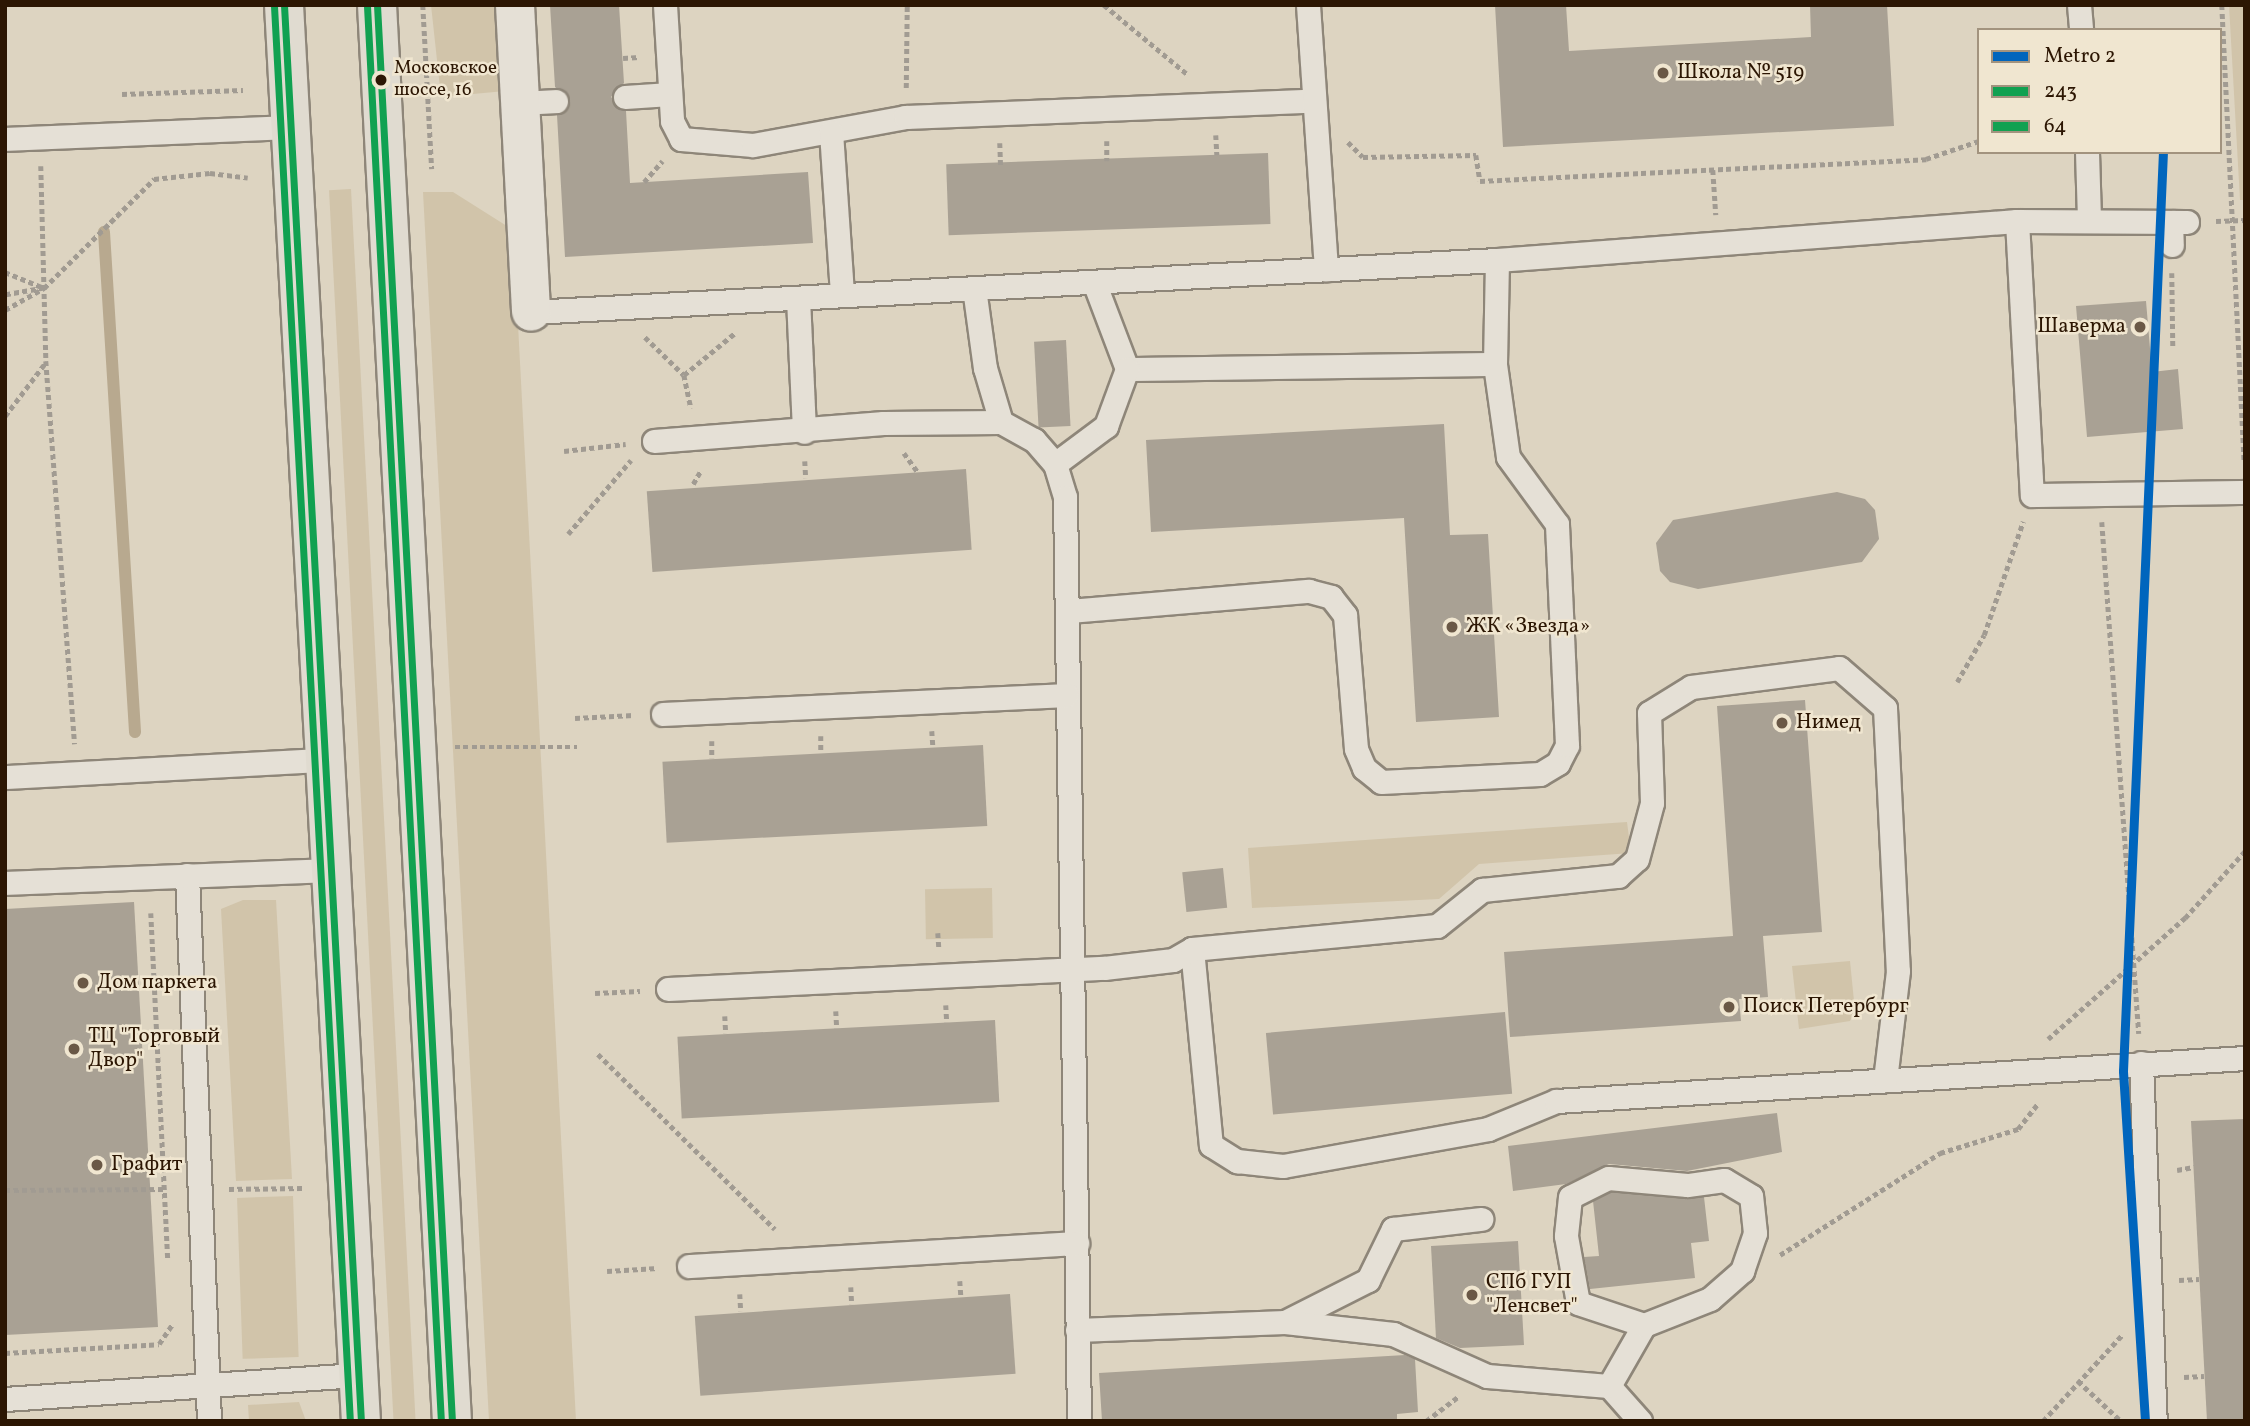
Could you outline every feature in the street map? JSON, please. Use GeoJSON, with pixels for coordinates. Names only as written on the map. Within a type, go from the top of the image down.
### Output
{"type":"FeatureCollection","features":[{"type":"Feature","properties":{"kind":"main road"},"geometry":{"type":"LineString","coordinates":[[284,5],[361,1421]]}},
{"type":"Feature","properties":{"kind":"main road"},"geometry":{"type":"LineString","coordinates":[[377,5],[452,1421]]}},
{"type":"Feature","properties":{"kind":"street"},"geometry":{"type":"LineString","coordinates":[[515,5],[538,102],[531,312]]}},
{"type":"Feature","properties":{"kind":"lane"},"geometry":{"type":"LineString","coordinates":[[665,5],[670,93],[681,139],[753,145],[905,117],[1310,101]]}},
{"type":"Feature","properties":{"kind":"lane"},"geometry":{"type":"LineString","coordinates":[[1308,5],[1310,101],[1326,269]]}},
{"type":"Feature","properties":{"kind":"lane"},"geometry":{"type":"LineString","coordinates":[[2079,5],[2081,28]]}},
{"type":"Feature","properties":{"kind":"lane"},"geometry":{"type":"LineString","coordinates":[[625,97],[670,93]]}},
{"type":"Feature","properties":{"kind":"lane"},"geometry":{"type":"LineString","coordinates":[[5,139],[291,127]]}},
{"type":"Feature","properties":{"kind":"lane"},"geometry":{"type":"LineString","coordinates":[[831,132],[842,295]]}},
{"type":"Feature","properties":{"kind":"lane"},"geometry":{"type":"LineString","coordinates":[[2087,154],[2089,219]]}},
{"type":"Feature","properties":{"kind":"lane"},"geometry":{"type":"LineString","coordinates":[[531,312],[1497,260],[1718,239],[2017,221],[2089,219],[2177,230]]}},
{"type":"Feature","properties":{"kind":"lane"},"geometry":{"type":"LineString","coordinates":[[2017,221],[2032,495],[2245,492]]}},
{"type":"Feature","properties":{"kind":"lane"},"geometry":{"type":"LineString","coordinates":[[1069,611],[1309,591],[1331,597],[1345,615],[1356,749],[1364,768],[1381,782],[1540,774],[1558,763],[1567,745],[1557,524],[1508,457],[1495,364],[1497,260]]}},
{"type":"Feature","properties":{"kind":"lane"},"geometry":{"type":"LineString","coordinates":[[1055,464],[1106,426],[1127,369],[1094,282]]}},
{"type":"Feature","properties":{"kind":"lane"},"geometry":{"type":"LineString","coordinates":[[974,288],[985,368],[1001,422]]}},
{"type":"Feature","properties":{"kind":"lane"},"geometry":{"type":"LineString","coordinates":[[787,298],[804,432]]}},
{"type":"Feature","properties":{"kind":"lane"},"geometry":{"type":"LineString","coordinates":[[1127,369],[1495,364]]}},
{"type":"Feature","properties":{"kind":"lane"},"geometry":{"type":"LineString","coordinates":[[650,442],[804,432],[883,423],[1001,422],[1034,440],[1055,464],[1065,497],[1069,611],[1067,695],[1075,969],[1079,1421]]}},
{"type":"Feature","properties":{"kind":"lane"},"geometry":{"type":"LineString","coordinates":[[668,989],[1075,969],[1174,960],[1192,949],[1437,926],[1482,890],[1618,876],[1637,859],[1648,834],[1650,713],[1691,687],[1839,668],[1885,708],[1898,971],[1885,1080]]}},
{"type":"Feature","properties":{"kind":"lane"},"geometry":{"type":"LineString","coordinates":[[663,714],[1067,695]]}},
{"type":"Feature","properties":{"kind":"lane"},"geometry":{"type":"LineString","coordinates":[[5,777],[77,771],[323,760]]}},
{"type":"Feature","properties":{"kind":"lane"},"geometry":{"type":"LineString","coordinates":[[5,883],[332,870]]}},
{"type":"Feature","properties":{"kind":"lane"},"geometry":{"type":"LineString","coordinates":[[187,875],[209,1421]]}},
{"type":"Feature","properties":{"kind":"lane"},"geometry":{"type":"LineString","coordinates":[[1192,949],[1211,1145],[1237,1161],[1283,1166],[1488,1129],[1556,1101],[2024,1074],[2141,1063],[2245,1058]]}},
{"type":"Feature","properties":{"kind":"lane"},"geometry":{"type":"LineString","coordinates":[[2141,1063],[2155,1421]]}},
{"type":"Feature","properties":{"kind":"lane"},"geometry":{"type":"LineString","coordinates":[[1609,1386],[1644,1325],[1710,1299],[1742,1271],[1755,1233],[1751,1196],[1724,1180],[1687,1185],[1608,1178],[1570,1197],[1566,1236],[1578,1303],[1644,1325]]}},
{"type":"Feature","properties":{"kind":"lane"},"geometry":{"type":"LineString","coordinates":[[1284,1322],[1368,1280],[1393,1229],[1481,1219]]}},
{"type":"Feature","properties":{"kind":"lane"},"geometry":{"type":"LineString","coordinates":[[689,1266],[1077,1243]]}},
{"type":"Feature","properties":{"kind":"lane"},"geometry":{"type":"LineString","coordinates":[[1077,1330],[1284,1322],[1393,1334],[1487,1376],[1609,1386],[1640,1421]]}},
{"type":"Feature","properties":{"kind":"lane"},"geometry":{"type":"LineString","coordinates":[[5,1399],[207,1390],[359,1375]]}},
{"type":"Feature","properties":{"kind":"path"},"geometry":{"type":"LineString","coordinates":[[423,5],[432,169]]}},
{"type":"Feature","properties":{"kind":"path"},"geometry":{"type":"LineString","coordinates":[[905,117],[907,5]]}},
{"type":"Feature","properties":{"kind":"path"},"geometry":{"type":"LineString","coordinates":[[2222,5],[2223,75],[2244,470]]}},
{"type":"Feature","properties":{"kind":"path"},"geometry":{"type":"LineString","coordinates":[[1106,6],[1222,103]]}},
{"type":"Feature","properties":{"kind":"path"},"geometry":{"type":"LineString","coordinates":[[122,94],[243,90]]}},
{"type":"Feature","properties":{"kind":"path"},"geometry":{"type":"LineString","coordinates":[[1310,101],[1363,157],[1476,155],[1480,181],[1926,159],[1977,142]]}},
{"type":"Feature","properties":{"kind":"path"},"geometry":{"type":"LineString","coordinates":[[40,137],[46,361],[77,771]]}},
{"type":"Feature","properties":{"kind":"path"},"geometry":{"type":"LineString","coordinates":[[1713,170],[1718,239]]}},
{"type":"Feature","properties":{"kind":"path"},"geometry":{"type":"LineString","coordinates":[[5,310],[44,288],[154,179],[210,173],[248,178]]}},
{"type":"Feature","properties":{"kind":"path"},"geometry":{"type":"LineString","coordinates":[[2230,221],[2245,220]]}},
{"type":"Feature","properties":{"kind":"path"},"geometry":{"type":"LineString","coordinates":[[2173,346],[2177,230]]}},
{"type":"Feature","properties":{"kind":"path"},"geometry":{"type":"LineString","coordinates":[[5,272],[44,288]]}},
{"type":"Feature","properties":{"kind":"path"},"geometry":{"type":"LineString","coordinates":[[5,295],[44,288]]}},
{"type":"Feature","properties":{"kind":"path"},"geometry":{"type":"LineString","coordinates":[[684,375],[787,298]]}},
{"type":"Feature","properties":{"kind":"path"},"geometry":{"type":"LineString","coordinates":[[615,308],[684,375],[698,440]]}},
{"type":"Feature","properties":{"kind":"path"},"geometry":{"type":"LineString","coordinates":[[2238,353],[2245,352]]}},
{"type":"Feature","properties":{"kind":"path"},"geometry":{"type":"LineString","coordinates":[[5,416],[46,361]]}},
{"type":"Feature","properties":{"kind":"path"},"geometry":{"type":"LineString","coordinates":[[564,451],[650,442]]}},
{"type":"Feature","properties":{"kind":"path"},"geometry":{"type":"LineString","coordinates":[[568,534],[650,442]]}},
{"type":"Feature","properties":{"kind":"path"},"geometry":{"type":"LineString","coordinates":[[2100,494],[2141,1063]]}},
{"type":"Feature","properties":{"kind":"path"},"geometry":{"type":"LineString","coordinates":[[1956,682],[1984,635],[2032,495]]}},
{"type":"Feature","properties":{"kind":"path"},"geometry":{"type":"LineString","coordinates":[[575,718],[663,714]]}},
{"type":"Feature","properties":{"kind":"path"},"geometry":{"type":"LineString","coordinates":[[2024,1074],[2035,1050],[2134,964],[2245,851]]}},
{"type":"Feature","properties":{"kind":"path"},"geometry":{"type":"LineString","coordinates":[[151,914],[169,1273]]}},
{"type":"Feature","properties":{"kind":"path"},"geometry":{"type":"LineString","coordinates":[[595,993],[668,989]]}},
{"type":"Feature","properties":{"kind":"path"},"geometry":{"type":"LineString","coordinates":[[598,1054],[806,1259]]}},
{"type":"Feature","properties":{"kind":"path"},"geometry":{"type":"LineString","coordinates":[[1742,1271],[1786,1252],[1940,1153],[2018,1129],[2066,1070]]}},
{"type":"Feature","properties":{"kind":"path"},"geometry":{"type":"LineString","coordinates":[[229,1203],[229,1189],[302,1188]]}},
{"type":"Feature","properties":{"kind":"path"},"geometry":{"type":"LineString","coordinates":[[5,1190],[151,1189]]}},
{"type":"Feature","properties":{"kind":"path"},"geometry":{"type":"LineString","coordinates":[[607,1271],[689,1266]]}},
{"type":"Feature","properties":{"kind":"path"},"geometry":{"type":"LineString","coordinates":[[5,1353],[159,1344],[172,1329],[171,1315]]}},
{"type":"Feature","properties":{"kind":"path"},"geometry":{"type":"LineString","coordinates":[[2043,1421],[2116,1335],[2150,1332]]}},
{"type":"Feature","properties":{"kind":"path"},"geometry":{"type":"LineString","coordinates":[[2078,1381],[2121,1421]]}},
{"type":"Feature","properties":{"kind":"shaded area"},"geometry":{"type":"Polygon","coordinates":[[[431,5],[501,5],[505,91],[441,97],[431,5]]]}},
{"type":"Feature","properties":{"kind":"shaded area"},"geometry":{"type":"Polygon","coordinates":[[[2229,5],[2245,5],[2245,200],[2240,200],[2229,5]]]}},
{"type":"Feature","properties":{"kind":"shaded area"},"geometry":{"type":"Polygon","coordinates":[[[351,189],[416,1421],[394,1421],[329,190],[351,189]]]}},
{"type":"Feature","properties":{"kind":"shaded area"},"geometry":{"type":"Polygon","coordinates":[[[423,192],[453,192],[513,230],[576,1421],[489,1421],[423,192]]]}},
{"type":"Feature","properties":{"kind":"shaded area"},"geometry":{"type":"Polygon","coordinates":[[[1627,822],[1631,853],[1479,864],[1439,899],[1252,908],[1248,848],[1627,822]]]}},
{"type":"Feature","properties":{"kind":"shaded area"},"geometry":{"type":"Polygon","coordinates":[[[992,888],[993,938],[926,939],[925,889],[992,888]]]}},
{"type":"Feature","properties":{"kind":"shaded area"},"geometry":{"type":"Polygon","coordinates":[[[243,900],[276,900],[292,1179],[236,1181],[221,909],[243,900]]]}},
{"type":"Feature","properties":{"kind":"shaded area"},"geometry":{"type":"Polygon","coordinates":[[[1850,961],[1855,1011],[1850,1021],[1799,1029],[1792,966],[1850,961]]]}},
{"type":"Feature","properties":{"kind":"shaded area"},"geometry":{"type":"Polygon","coordinates":[[[293,1196],[299,1357],[243,1359],[237,1198],[293,1196]]]}},
{"type":"Feature","properties":{"kind":"shaded area"},"geometry":{"type":"Polygon","coordinates":[[[299,1402],[306,1421],[249,1421],[248,1405],[299,1402]]]}},
{"type":"Feature","properties":{"kind":"building"},"geometry":{"type":"Polygon","coordinates":[[[550,5],[619,5],[624,83],[611,97],[626,111],[630,183],[808,172],[813,243],[565,257],[557,115],[570,100],[555,87],[550,5]]]}},
{"type":"Feature","properties":{"kind":"building"},"geometry":{"type":"Polygon","coordinates":[[[1495,5],[1566,5],[1569,51],[1811,37],[1810,5],[1887,5],[1894,126],[1503,147],[1495,5]]]}},
{"type":"Feature","properties":{"kind":"building"},"geometry":{"type":"Polygon","coordinates":[[[1268,153],[1270,224],[949,235],[946,164],[1268,153]]]}},
{"type":"Feature","properties":{"kind":"building"},"geometry":{"type":"Polygon","coordinates":[[[2146,301],[2152,372],[2178,369],[2183,429],[2087,437],[2076,306],[2146,301]]]}},
{"type":"Feature","properties":{"kind":"building"},"geometry":{"type":"Polygon","coordinates":[[[1066,340],[1071,426],[1039,428],[1034,342],[1066,340]]]}},
{"type":"Feature","properties":{"kind":"building","name":"ЖК «Звезда»"},"geometry":{"type":"Polygon","coordinates":[[[1444,424],[1450,535],[1488,534],[1499,717],[1416,722],[1404,518],[1151,532],[1146,440],[1444,424]]]}},
{"type":"Feature","properties":{"kind":"building"},"geometry":{"type":"Polygon","coordinates":[[[966,469],[972,550],[652,572],[647,491],[966,469]]]}},
{"type":"Feature","properties":{"kind":"building"},"geometry":{"type":"Polygon","coordinates":[[[1837,492],[1865,499],[1875,510],[1879,539],[1862,562],[1698,589],[1670,582],[1660,571],[1656,543],[1673,520],[1837,492]]]}},
{"type":"Feature","properties":{"kind":"building"},"geometry":{"type":"Polygon","coordinates":[[[1805,700],[1822,932],[1763,936],[1768,997],[1739,999],[1741,1021],[1510,1037],[1504,952],[1733,936],[1717,706],[1805,700]]]}},
{"type":"Feature","properties":{"kind":"building"},"geometry":{"type":"Polygon","coordinates":[[[983,745],[987,826],[667,843],[662,762],[983,745]]]}},
{"type":"Feature","properties":{"kind":"building"},"geometry":{"type":"Polygon","coordinates":[[[1223,868],[1227,908],[1186,912],[1182,872],[1223,868]]]}},
{"type":"Feature","properties":{"kind":"building","name":"ТЦ \"Торговый Двор\""},"geometry":{"type":"Polygon","coordinates":[[[134,902],[158,1327],[5,1335],[5,909],[134,902]]]}},
{"type":"Feature","properties":{"kind":"building"},"geometry":{"type":"Polygon","coordinates":[[[1505,1012],[1512,1094],[1273,1115],[1266,1033],[1505,1012]]]}},
{"type":"Feature","properties":{"kind":"building"},"geometry":{"type":"Polygon","coordinates":[[[995,1020],[999,1102],[682,1119],[677,1037],[995,1020]]]}},
{"type":"Feature","properties":{"kind":"building"},"geometry":{"type":"Polygon","coordinates":[[[1777,1113],[1782,1152],[1687,1171],[1609,1164],[1566,1184],[1513,1191],[1508,1146],[1777,1113]]]}},
{"type":"Feature","properties":{"kind":"building"},"geometry":{"type":"Polygon","coordinates":[[[2245,1119],[2245,1421],[2207,1421],[2191,1121],[2245,1119]]]}},
{"type":"Feature","properties":{"kind":"building"},"geometry":{"type":"Polygon","coordinates":[[[1611,1192],[1704,1197],[1709,1241],[1691,1243],[1695,1278],[1590,1289],[1584,1257],[1599,1256],[1593,1201],[1611,1192]]]}},
{"type":"Feature","properties":{"kind":"building"},"geometry":{"type":"Polygon","coordinates":[[[1518,1241],[1524,1345],[1460,1348],[1436,1338],[1431,1246],[1518,1241]]]}},
{"type":"Feature","properties":{"kind":"building"},"geometry":{"type":"Polygon","coordinates":[[[1010,1294],[1016,1374],[700,1396],[695,1316],[1010,1294]]]}},
{"type":"Feature","properties":{"kind":"building"},"geometry":{"type":"Polygon","coordinates":[[[1405,1355],[1415,1359],[1418,1412],[1397,1414],[1397,1421],[1102,1421],[1099,1373],[1405,1355]]]}},
{"type":"Feature","properties":{"kind":"waterway"},"geometry":{"type":"LineString","coordinates":[[104,232],[135,732]]}},
{"type":"Feature","properties":{"kind":"metro line","name":"2"},"geometry":{"type":"LineString","coordinates":[[2145,1421],[2123,1071],[2163,154]]}},
{"type":"Feature","properties":{"kind":"transit line","name":"243"},"geometry":{"type":"LineString","coordinates":[[284,5],[361,1421]]}},
{"type":"Feature","properties":{"kind":"transit line","name":"243"},"geometry":{"type":"LineString","coordinates":[[377,5],[452,1421]]}},
{"type":"Feature","properties":{"kind":"transit line","name":"64"},"geometry":{"type":"LineString","coordinates":[[274,6],[350,1421]]}},
{"type":"Feature","properties":{"kind":"transit line","name":"64"},"geometry":{"type":"LineString","coordinates":[[367,6],[441,1421]]}},
{"type":"Feature","properties":{"kind":"place","name":"Школа № 519"},"geometry":{"type":"Point","coordinates":[1663,73]}},
{"type":"Feature","properties":{"kind":"place","name":"Московское шоссе, 16"},"geometry":{"type":"Point","coordinates":[381,80]}},
{"type":"Feature","properties":{"kind":"place","name":"Шаверма"},"geometry":{"type":"Point","coordinates":[2140,327]}},
{"type":"Feature","properties":{"kind":"place","name":"ЖК «Звезда»"},"geometry":{"type":"Point","coordinates":[1452,627]}},
{"type":"Feature","properties":{"kind":"place","name":"Нимед"},"geometry":{"type":"Point","coordinates":[1782,723]}},
{"type":"Feature","properties":{"kind":"place","name":"Дом паркета"},"geometry":{"type":"Point","coordinates":[83,983]}},
{"type":"Feature","properties":{"kind":"place","name":"Поиск Петербург"},"geometry":{"type":"Point","coordinates":[1729,1007]}},
{"type":"Feature","properties":{"kind":"place","name":"ТЦ \"Торговый Двор\""},"geometry":{"type":"Point","coordinates":[74,1049]}},
{"type":"Feature","properties":{"kind":"place","name":"Графит"},"geometry":{"type":"Point","coordinates":[97,1165]}},
{"type":"Feature","properties":{"kind":"place","name":"СПб ГУП \"Ленсвет\""},"geometry":{"type":"Point","coordinates":[1472,1295]}}]}
